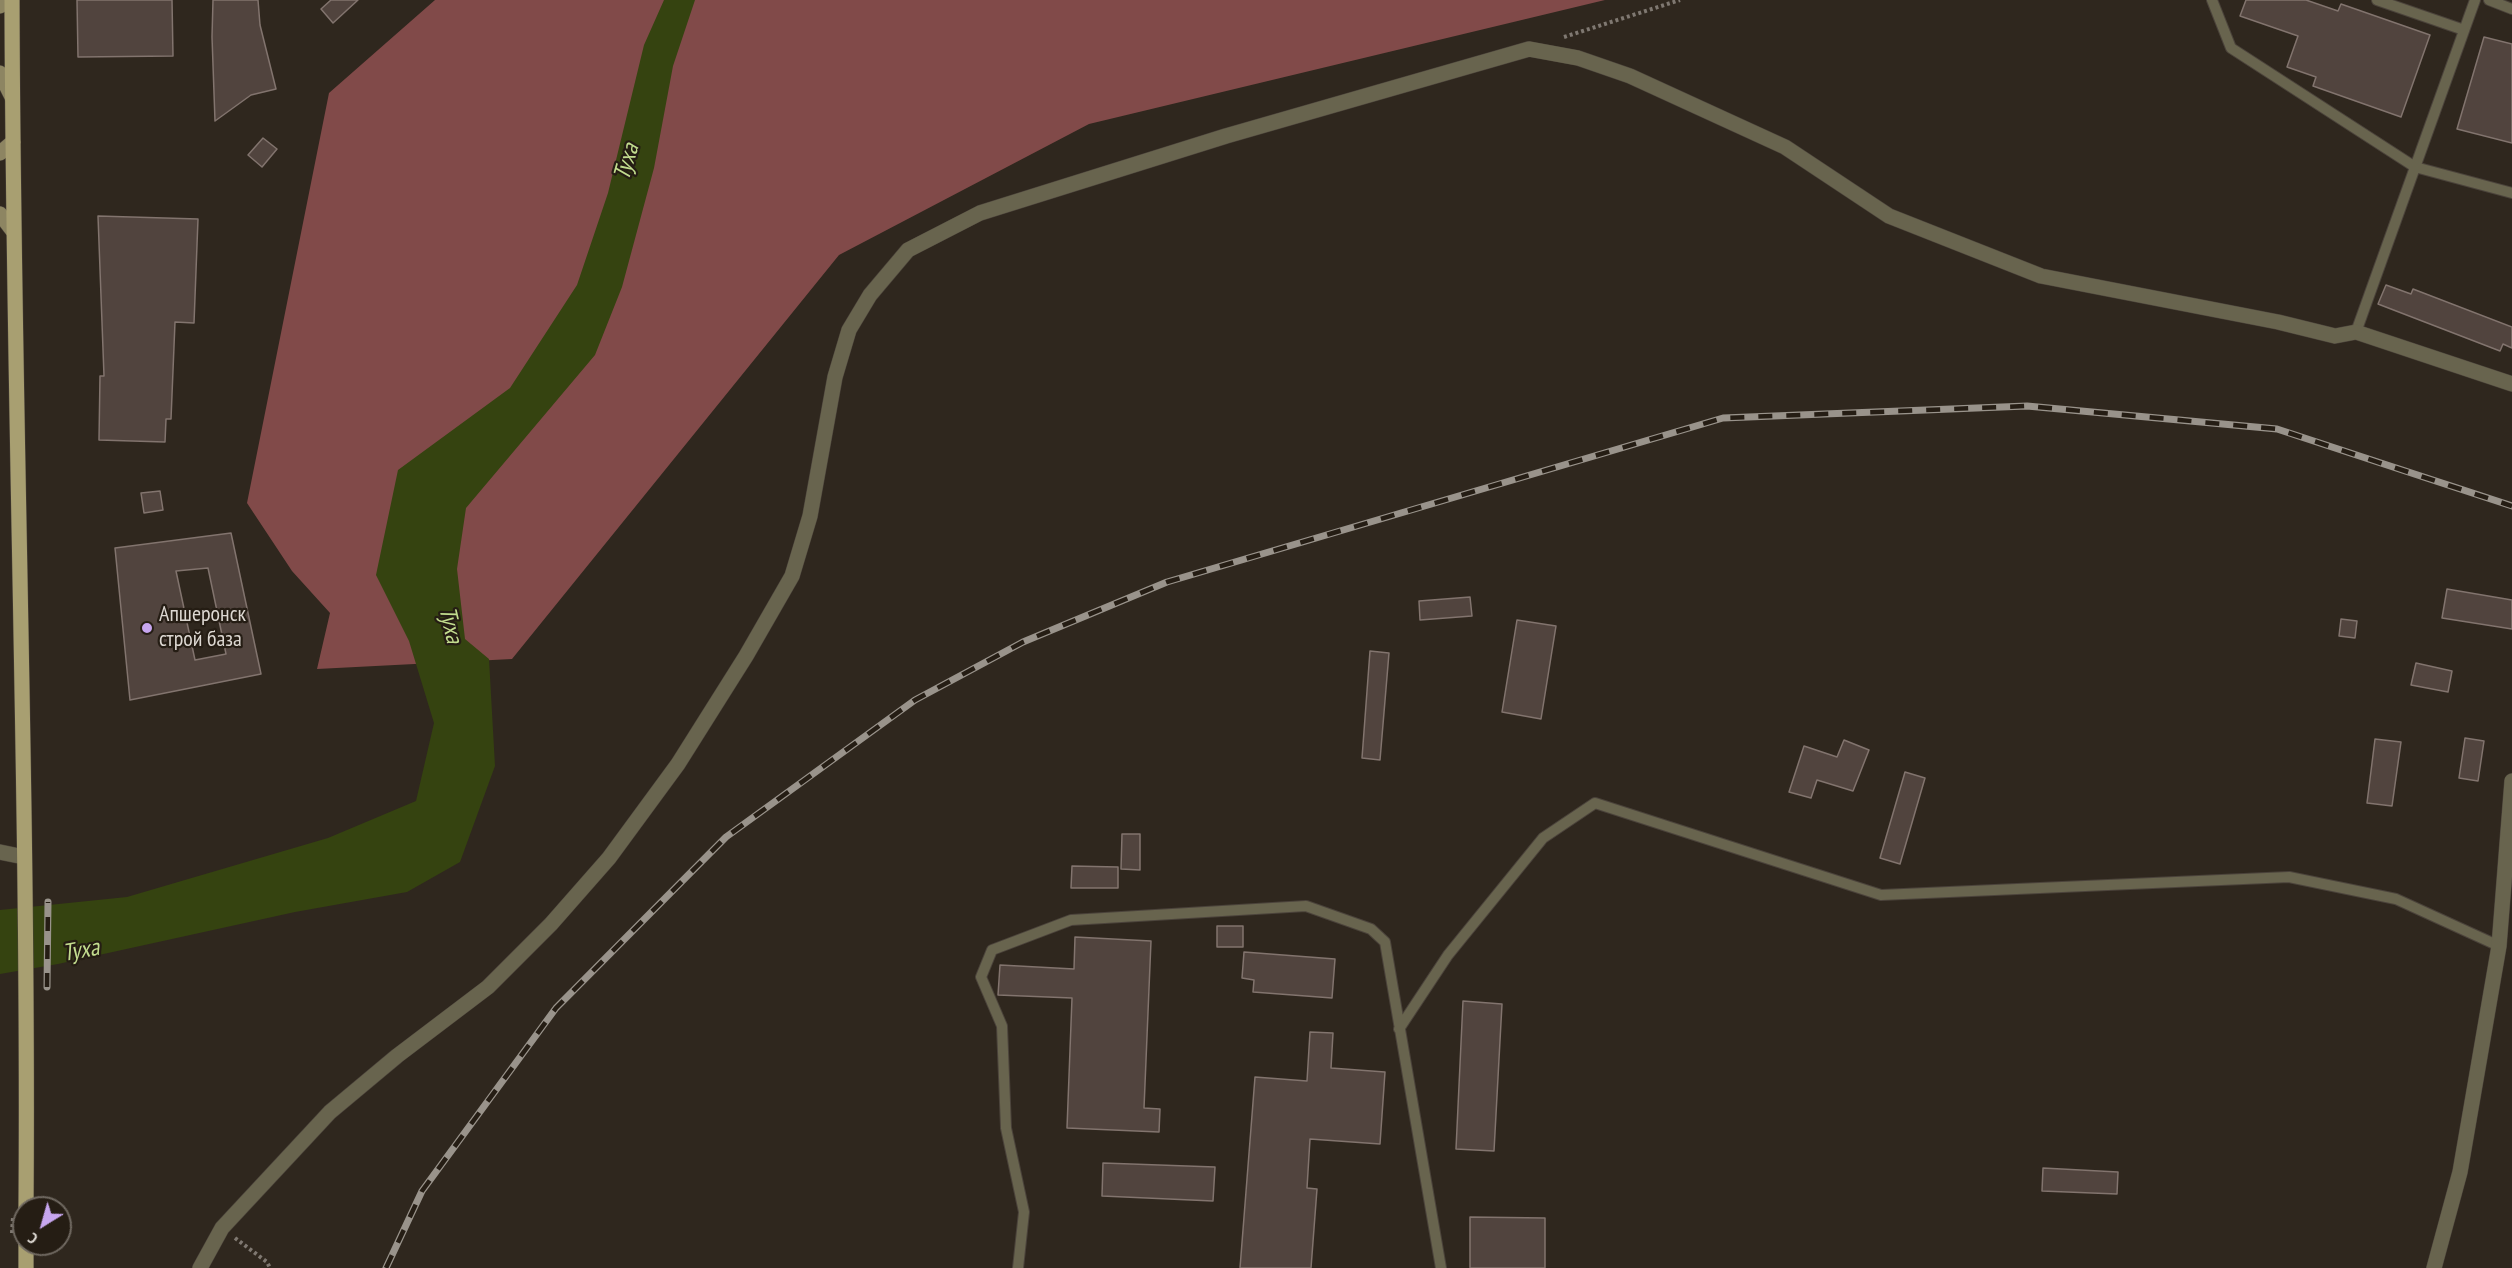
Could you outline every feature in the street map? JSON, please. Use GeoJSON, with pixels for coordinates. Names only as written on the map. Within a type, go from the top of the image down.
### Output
{"type":"FeatureCollection","features":[{"type":"Feature","properties":{"kind":"main road"},"geometry":{"type":"LineString","coordinates":[[12,0],[13,231],[24,856],[27,1196]]}},
{"type":"Feature","properties":{"kind":"street"},"geometry":{"type":"LineString","coordinates":[[0,6],[3,0]]}},
{"type":"Feature","properties":{"kind":"street"},"geometry":{"type":"LineString","coordinates":[[200,1268],[222,1228],[330,1112],[397,1056],[488,987],[551,924],[609,858],[678,764],[746,656],[792,576],[810,516],[835,377],[849,330],[870,295],[908,250],[980,213],[1237,132],[1529,49],[1578,58],[1630,76],[1785,147],[1889,216],[2041,276],[2278,322],[2335,336],[2356,332],[2512,384]]}},
{"type":"Feature","properties":{"kind":"street"},"geometry":{"type":"LineString","coordinates":[[0,73],[12,97]]}},
{"type":"Feature","properties":{"kind":"street"},"geometry":{"type":"LineString","coordinates":[[0,153],[13,142]]}},
{"type":"Feature","properties":{"kind":"street"},"geometry":{"type":"LineString","coordinates":[[0,214],[13,231]]}},
{"type":"Feature","properties":{"kind":"street"},"geometry":{"type":"LineString","coordinates":[[2434,1268],[2460,1172],[2499,946],[2512,781]]}},
{"type":"Feature","properties":{"kind":"street"},"geometry":{"type":"LineString","coordinates":[[0,852],[24,856]]}},
{"type":"Feature","properties":{"kind":"lane"},"geometry":{"type":"LineString","coordinates":[[2212,0],[2230,48],[2415,167],[2512,193]]}},
{"type":"Feature","properties":{"kind":"lane"},"geometry":{"type":"LineString","coordinates":[[2377,0],[2464,30]]}},
{"type":"Feature","properties":{"kind":"lane"},"geometry":{"type":"LineString","coordinates":[[2356,332],[2475,0]]}},
{"type":"Feature","properties":{"kind":"lane"},"geometry":{"type":"LineString","coordinates":[[2489,0],[2512,9]]}},
{"type":"Feature","properties":{"kind":"lane"},"geometry":{"type":"LineString","coordinates":[[1399,1029],[1448,955],[1543,838],[1595,804],[1881,895],[2289,877],[2396,899],[2499,946]]}},
{"type":"Feature","properties":{"kind":"lane"},"geometry":{"type":"LineString","coordinates":[[1018,1268],[1024,1212],[1006,1128],[1002,1026],[981,977],[992,950],[1071,920],[1306,906],[1371,929],[1385,942],[1441,1268]]}},
{"type":"Feature","properties":{"kind":"path"},"geometry":{"type":"LineString","coordinates":[[1562,38],[1680,0]]}},
{"type":"Feature","properties":{"kind":"path"},"geometry":{"type":"LineString","coordinates":[[222,1228],[267,1262],[270,1268]]}},
{"type":"Feature","properties":{"kind":"shaded area"},"geometry":{"type":"Polygon","coordinates":[[[435,0],[1605,0],[1089,124],[839,255],[512,659],[317,669],[330,613],[292,571],[247,503],[329,93],[435,0]]]}},
{"type":"Feature","properties":{"kind":"water","name":"Туха"},"geometry":{"type":"Polygon","coordinates":[[[664,0],[695,0],[673,66],[654,168],[622,287],[595,355],[466,508],[457,569],[465,639],[489,659],[495,766],[460,862],[407,892],[295,912],[58,964],[0,974],[0,910],[127,897],[328,838],[416,801],[434,723],[409,641],[376,575],[398,470],[510,388],[577,285],[608,193],[644,45],[664,0]]]}},
{"type":"Feature","properties":{"kind":"building"},"geometry":{"type":"Polygon","coordinates":[[[77,0],[172,0],[173,56],[78,57],[77,0]]]}},
{"type":"Feature","properties":{"kind":"building"},"geometry":{"type":"Polygon","coordinates":[[[213,0],[258,0],[260,25],[276,89],[251,95],[215,121],[212,37],[213,0]]]}},
{"type":"Feature","properties":{"kind":"building"},"geometry":{"type":"Polygon","coordinates":[[[331,0],[358,0],[333,23],[321,9],[331,0]]]}},
{"type":"Feature","properties":{"kind":"building"},"geometry":{"type":"Polygon","coordinates":[[[2246,0],[2306,0],[2338,11],[2341,4],[2430,35],[2401,117],[2313,86],[2316,77],[2287,67],[2298,36],[2240,16],[2246,0]]]}},
{"type":"Feature","properties":{"kind":"building"},"geometry":{"type":"Polygon","coordinates":[[[2484,37],[2512,44],[2512,143],[2457,129],[2484,37]]]}},
{"type":"Feature","properties":{"kind":"building"},"geometry":{"type":"Polygon","coordinates":[[[263,138],[277,149],[262,167],[248,155],[263,138]]]}},
{"type":"Feature","properties":{"kind":"building"},"geometry":{"type":"Polygon","coordinates":[[[98,216],[198,219],[194,323],[175,322],[171,419],[166,419],[165,442],[99,440],[100,376],[104,376],[98,216]]]}},
{"type":"Feature","properties":{"kind":"building"},"geometry":{"type":"Polygon","coordinates":[[[2386,285],[2411,294],[2413,289],[2512,327],[2512,348],[2503,344],[2500,351],[2378,304],[2386,285]]]}},
{"type":"Feature","properties":{"kind":"building"},"geometry":{"type":"Polygon","coordinates":[[[160,491],[163,510],[144,513],[141,493],[160,491]]]}},
{"type":"Feature","properties":{"kind":"building"},"geometry":{"type":"Polygon","coordinates":[[[231,533],[261,674],[130,700],[115,548],[231,533]],[[208,568],[176,571],[195,660],[226,654],[208,568]]]}},
{"type":"Feature","properties":{"kind":"building"},"geometry":{"type":"Polygon","coordinates":[[[2447,589],[2512,600],[2512,629],[2442,618],[2447,589]]]}},
{"type":"Feature","properties":{"kind":"building"},"geometry":{"type":"Polygon","coordinates":[[[1470,597],[1472,616],[1420,620],[1419,601],[1470,597]]]}},
{"type":"Feature","properties":{"kind":"building"},"geometry":{"type":"Polygon","coordinates":[[[2341,619],[2357,621],[2355,638],[2339,636],[2341,619]]]}},
{"type":"Feature","properties":{"kind":"building"},"geometry":{"type":"Polygon","coordinates":[[[1517,620],[1556,626],[1541,719],[1502,712],[1517,620]]]}},
{"type":"Feature","properties":{"kind":"building"},"geometry":{"type":"Polygon","coordinates":[[[1370,651],[1389,653],[1380,760],[1362,758],[1370,651]]]}},
{"type":"Feature","properties":{"kind":"building"},"geometry":{"type":"Polygon","coordinates":[[[2416,663],[2452,671],[2448,692],[2411,685],[2416,663]]]}},
{"type":"Feature","properties":{"kind":"building"},"geometry":{"type":"Polygon","coordinates":[[[2465,738],[2484,741],[2478,781],[2459,778],[2465,738]]]}},
{"type":"Feature","properties":{"kind":"building"},"geometry":{"type":"Polygon","coordinates":[[[2375,739],[2401,742],[2392,806],[2367,803],[2375,739]]]}},
{"type":"Feature","properties":{"kind":"building"},"geometry":{"type":"Polygon","coordinates":[[[1844,740],[1869,750],[1853,791],[1817,780],[1811,798],[1789,792],[1804,746],[1837,757],[1844,740]]]}},
{"type":"Feature","properties":{"kind":"building"},"geometry":{"type":"Polygon","coordinates":[[[1905,772],[1925,778],[1900,864],[1880,858],[1905,772]]]}},
{"type":"Feature","properties":{"kind":"building"},"geometry":{"type":"Polygon","coordinates":[[[1122,834],[1140,834],[1140,870],[1121,869],[1122,834]]]}},
{"type":"Feature","properties":{"kind":"building"},"geometry":{"type":"Polygon","coordinates":[[[1072,866],[1118,867],[1118,888],[1071,888],[1072,866]]]}},
{"type":"Feature","properties":{"kind":"building"},"geometry":{"type":"Polygon","coordinates":[[[1217,926],[1243,926],[1243,947],[1217,947],[1217,926]]]}},
{"type":"Feature","properties":{"kind":"building"},"geometry":{"type":"Polygon","coordinates":[[[1075,937],[1151,941],[1144,1108],[1160,1109],[1159,1132],[1067,1128],[1072,998],[998,995],[1000,965],[1074,969],[1075,937]]]}},
{"type":"Feature","properties":{"kind":"building"},"geometry":{"type":"Polygon","coordinates":[[[1244,952],[1335,959],[1332,998],[1253,992],[1254,980],[1242,978],[1244,952]]]}},
{"type":"Feature","properties":{"kind":"building"},"geometry":{"type":"Polygon","coordinates":[[[1463,1001],[1502,1004],[1494,1151],[1456,1149],[1463,1001]]]}},
{"type":"Feature","properties":{"kind":"building"},"geometry":{"type":"Polygon","coordinates":[[[1310,1032],[1333,1033],[1331,1068],[1385,1072],[1380,1144],[1310,1139],[1307,1188],[1317,1189],[1311,1268],[1240,1268],[1255,1077],[1307,1081],[1310,1032]]]}},
{"type":"Feature","properties":{"kind":"building"},"geometry":{"type":"Polygon","coordinates":[[[1103,1163],[1215,1167],[1213,1201],[1102,1196],[1103,1163]]]}},
{"type":"Feature","properties":{"kind":"building"},"geometry":{"type":"Polygon","coordinates":[[[2043,1168],[2118,1172],[2117,1194],[2042,1191],[2043,1168]]]}},
{"type":"Feature","properties":{"kind":"building"},"geometry":{"type":"Polygon","coordinates":[[[1470,1217],[1545,1218],[1545,1268],[1470,1268],[1470,1217]]]}},
{"type":"Feature","properties":{"kind":"railway"},"geometry":{"type":"LineString","coordinates":[[386,1268],[422,1191],[556,1008],[726,837],[915,700],[1023,642],[1167,582],[1723,418],[2027,406],[2277,429],[2512,506]]}},
{"type":"Feature","properties":{"kind":"railway"},"geometry":{"type":"LineString","coordinates":[[47,987],[48,902]]}},
{"type":"Feature","properties":{"kind":"place","name":"Апшеронск строй база"},"geometry":{"type":"Point","coordinates":[147,628]}}]}
